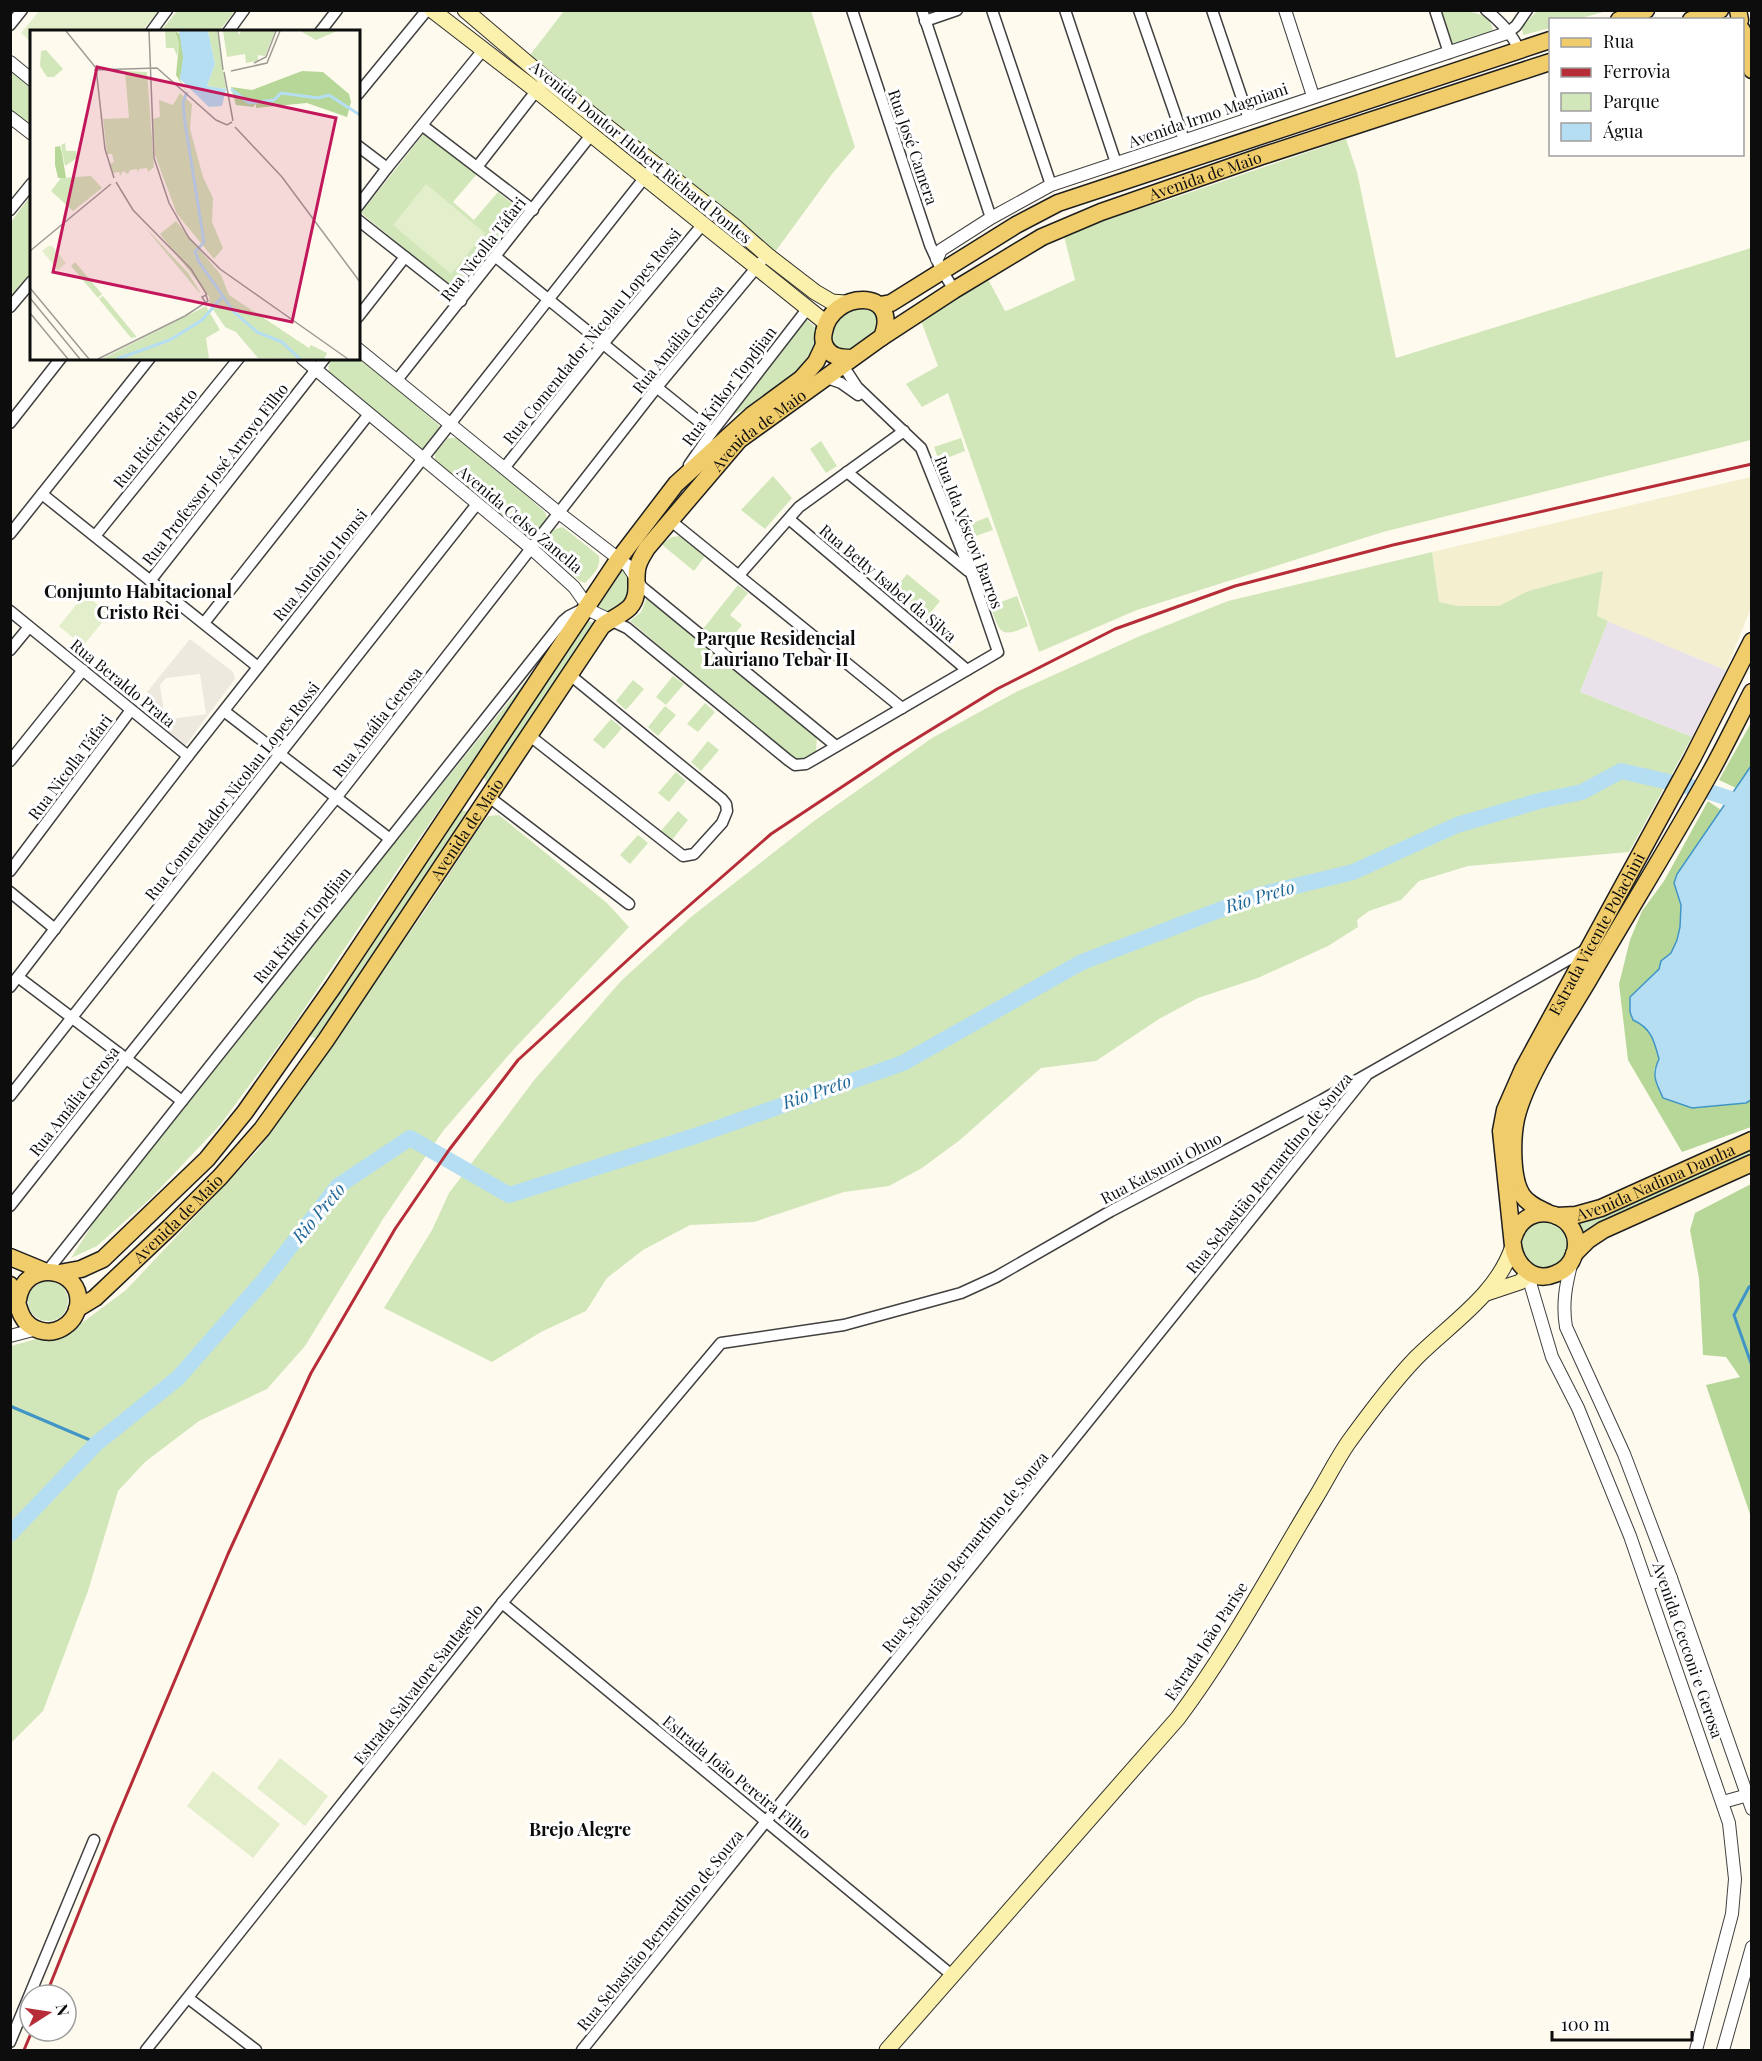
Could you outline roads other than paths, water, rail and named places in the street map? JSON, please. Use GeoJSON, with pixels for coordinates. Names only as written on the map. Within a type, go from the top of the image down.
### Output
{"type":"FeatureCollection","features":[{"type":"Feature","properties":{"kind":"main road","name":"Avenida Doutor Hubert Richard Pontes"},"geometry":{"type":"LineString","coordinates":[[432,10],[483,50],[541,85],[655,165],[762,261],[826,323]]}},
{"type":"Feature","properties":{"kind":"main road","name":"Avenida Doutor Hubert Richard Pontes"},"geometry":{"type":"LineString","coordinates":[[465,10],[591,135],[703,224],[831,302],[845,303]]}},
{"type":"Feature","properties":{"kind":"main road"},"geometry":{"type":"LineString","coordinates":[[1697,18],[1720,10]]}},
{"type":"Feature","properties":{"kind":"main road"},"geometry":{"type":"LineString","coordinates":[[1744,34],[1752,70]]}},
{"type":"Feature","properties":{"kind":"main road","name":"Avenida de Maio"},"geometry":{"type":"LineString","coordinates":[[880,305],[891,303],[940,265],[1058,203],[1549,41]]}},
{"type":"Feature","properties":{"kind":"main road"},"geometry":{"type":"LineString","coordinates":[[1519,50],[1526,69]]}},
{"type":"Feature","properties":{"kind":"main road","name":"Avenida de Maio"},"geometry":{"type":"LineString","coordinates":[[882,337],[1042,237],[1101,212],[1262,156],[1549,63]]}},
{"type":"Feature","properties":{"kind":"main road"},"geometry":{"type":"LineString","coordinates":[[1254,140],[1262,156]]}},
{"type":"Feature","properties":{"kind":"main road"},"geometry":{"type":"LineString","coordinates":[[857,300],[866,300],[880,305],[887,325],[882,337],[847,361],[832,354],[825,345],[823,335],[826,323],[833,312],[845,303],[857,300]]}},
{"type":"Feature","properties":{"kind":"main road","name":"Avenida de Maio"},"geometry":{"type":"LineString","coordinates":[[51,1272],[81,1269],[103,1259],[207,1158],[245,1112],[333,987],[618,560],[676,484],[752,415],[801,379],[816,362],[825,345]]}},
{"type":"Feature","properties":{"kind":"main road","name":"Avenida de Maio"},"geometry":{"type":"LineString","coordinates":[[77,1309],[95,1298],[170,1227],[220,1177],[262,1130],[326,1040],[602,626],[633,603],[640,560],[671,520],[739,440],[827,378],[847,361]]}},
{"type":"Feature","properties":{"kind":"main road","name":"Estrada Vicente Polachini"},"geometry":{"type":"LineString","coordinates":[[1513,1242],[1502,1148],[1501,1131],[1505,1110],[1523,1069],[1692,759],[1752,640]]}},
{"type":"Feature","properties":{"kind":"main road","name":"Estrada Vicente Polachini"},"geometry":{"type":"LineString","coordinates":[[1552,1214],[1530,1204],[1521,1194],[1515,1174],[1514,1133],[1517,1116],[1533,1077],[1624,916],[1711,771],[1752,692]]}},
{"type":"Feature","properties":{"kind":"main road"},"geometry":{"type":"LineString","coordinates":[[456,803],[484,804],[480,768]]}},
{"type":"Feature","properties":{"kind":"main road","name":"Avenida Nadima Damha"},"geometry":{"type":"LineString","coordinates":[[1552,1214],[1576,1215],[1601,1208],[1752,1140]]}},
{"type":"Feature","properties":{"kind":"main road","name":"Avenida Nadima Damha"},"geometry":{"type":"LineString","coordinates":[[1573,1258],[1588,1240],[1603,1230],[1752,1163]]}},
{"type":"Feature","properties":{"kind":"main road"},"geometry":{"type":"LineString","coordinates":[[1552,1214],[1569,1225],[1575,1236],[1573,1258],[1563,1270],[1550,1276],[1537,1275],[1527,1281],[1524,1269],[1516,1259],[1513,1242],[1518,1226],[1528,1215],[1552,1214]]}},
{"type":"Feature","properties":{"kind":"main road","name":"Estrada João Parise"},"geometry":{"type":"LineString","coordinates":[[887,2050],[1178,1718],[1226,1648],[1347,1444],[1403,1373],[1432,1342],[1487,1293],[1503,1270],[1513,1242]]}},
{"type":"Feature","properties":{"kind":"main road"},"geometry":{"type":"LineString","coordinates":[[10,1257],[51,1272],[71,1281],[75,1288],[77,1309],[70,1322],[51,1332],[37,1329],[25,1321],[13,1297],[28,1279],[51,1272]]}},
{"type":"Feature","properties":{"kind":"main road","name":"Estrada João Parise"},"geometry":{"type":"LineString","coordinates":[[1487,1293],[1527,1281]]}},
{"type":"Feature","properties":{"kind":"street"},"geometry":{"type":"LineString","coordinates":[[10,25],[22,10]]}},
{"type":"Feature","properties":{"kind":"street"},"geometry":{"type":"LineString","coordinates":[[152,30],[167,10]]}},
{"type":"Feature","properties":{"kind":"street"},"geometry":{"type":"LineString","coordinates":[[229,30],[244,10]]}},
{"type":"Feature","properties":{"kind":"street"},"geometry":{"type":"LineString","coordinates":[[322,30],[337,10]]}},
{"type":"Feature","properties":{"kind":"street"},"geometry":{"type":"LineString","coordinates":[[360,92],[427,10]]}},
{"type":"Feature","properties":{"kind":"street","name":"Rua José Camera"},"geometry":{"type":"LineString","coordinates":[[852,10],[930,245],[954,290]]}},
{"type":"Feature","properties":{"kind":"street"},"geometry":{"type":"LineString","coordinates":[[957,10],[923,16],[991,218]]}},
{"type":"Feature","properties":{"kind":"street"},"geometry":{"type":"LineString","coordinates":[[992,10],[1051,185]]}},
{"type":"Feature","properties":{"kind":"street"},"geometry":{"type":"LineString","coordinates":[[1065,10],[1116,164]]}},
{"type":"Feature","properties":{"kind":"street"},"geometry":{"type":"LineString","coordinates":[[1139,10],[1184,140]]}},
{"type":"Feature","properties":{"kind":"street"},"geometry":{"type":"LineString","coordinates":[[1212,10],[1249,119]]}},
{"type":"Feature","properties":{"kind":"street"},"geometry":{"type":"LineString","coordinates":[[1285,10],[1313,96]]}},
{"type":"Feature","properties":{"kind":"street"},"geometry":{"type":"LineString","coordinates":[[1435,10],[1449,52]]}},
{"type":"Feature","properties":{"kind":"street"},"geometry":{"type":"LineString","coordinates":[[1486,10],[1503,24],[1507,33],[1515,40],[1519,50]]}},
{"type":"Feature","properties":{"kind":"street"},"geometry":{"type":"LineString","coordinates":[[1507,33],[1516,26],[1527,10]]}},
{"type":"Feature","properties":{"kind":"street","name":"Avenida Irmo Magniani"},"geometry":{"type":"LineString","coordinates":[[940,265],[941,250],[991,218],[1051,185],[1507,33]]}},
{"type":"Feature","properties":{"kind":"street"},"geometry":{"type":"LineString","coordinates":[[360,203],[483,50]]}},
{"type":"Feature","properties":{"kind":"street"},"geometry":{"type":"LineString","coordinates":[[10,62],[30,78]]}},
{"type":"Feature","properties":{"kind":"street"},"geometry":{"type":"LineString","coordinates":[[477,166],[541,85]]}},
{"type":"Feature","properties":{"kind":"street"},"geometry":{"type":"LineString","coordinates":[[10,117],[30,132]]}},
{"type":"Feature","properties":{"kind":"street"},"geometry":{"type":"LineString","coordinates":[[423,126],[533,210]]}},
{"type":"Feature","properties":{"kind":"street","name":"Rua Nicolla Táfari"},"geometry":{"type":"LineString","coordinates":[[397,380],[591,135]]}},
{"type":"Feature","properties":{"kind":"street"},"geometry":{"type":"LineString","coordinates":[[360,148],[387,168]]}},
{"type":"Feature","properties":{"kind":"street","name":"Rua Antônio Homsi"},"geometry":{"type":"LineString","coordinates":[[10,987],[188,756],[655,165]]}},
{"type":"Feature","properties":{"kind":"street"},"geometry":{"type":"LineString","coordinates":[[10,210],[30,185]]}},
{"type":"Feature","properties":{"kind":"street"},"geometry":{"type":"LineString","coordinates":[[360,222],[461,301]]}},
{"type":"Feature","properties":{"kind":"street","name":"Rua Comendador Nicolau Lopes Rossi"},"geometry":{"type":"LineString","coordinates":[[505,467],[602,345],[703,224]]}},
{"type":"Feature","properties":{"kind":"street"},"geometry":{"type":"LineString","coordinates":[[360,313],[405,257]]}},
{"type":"Feature","properties":{"kind":"street"},"geometry":{"type":"LineString","coordinates":[[496,257],[712,432]]}},
{"type":"Feature","properties":{"kind":"street","name":"Rua Amália Gerosa"},"geometry":{"type":"LineString","coordinates":[[10,1206],[336,798],[657,387],[762,261]]}},
{"type":"Feature","properties":{"kind":"street"},"geometry":{"type":"LineString","coordinates":[[10,307],[30,283]]}},
{"type":"Feature","properties":{"kind":"street","name":"Rua Krikor Topdjian"},"geometry":{"type":"LineString","coordinates":[[676,484],[704,442],[808,308]]}},
{"type":"Feature","properties":{"kind":"street","name":"Avenida Celso Zanella"},"geometry":{"type":"LineString","coordinates":[[360,351],[559,513],[628,566],[642,587],[836,746]]}},
{"type":"Feature","properties":{"kind":"street"},"geometry":{"type":"LineString","coordinates":[[10,423],[59,360]]}},
{"type":"Feature","properties":{"kind":"street"},"geometry":{"type":"LineString","coordinates":[[10,534],[148,360]]}},
{"type":"Feature","properties":{"kind":"street","name":"Rua Ricieri Berto"},"geometry":{"type":"LineString","coordinates":[[95,536],[237,360]]}},
{"type":"Feature","properties":{"kind":"street","name":"Avenida Celso Zanella"},"geometry":{"type":"LineString","coordinates":[[304,360],[532,549],[574,587],[587,607],[627,628],[795,765],[800,766],[820,756]]}},
{"type":"Feature","properties":{"kind":"street","name":"Rua Professor José Arroyo Filho"},"geometry":{"type":"LineString","coordinates":[[150,581],[324,360]]}},
{"type":"Feature","properties":{"kind":"street","name":"Rua Ida Véscovi Barros"},"geometry":{"type":"LineString","coordinates":[[847,361],[857,387],[874,406]]}},
{"type":"Feature","properties":{"kind":"street","name":"Rua Ida Véscovi Barros"},"geometry":{"type":"LineString","coordinates":[[827,378],[851,388],[921,448],[971,573],[998,652],[967,670]]}},
{"type":"Feature","properties":{"kind":"street"},"geometry":{"type":"LineString","coordinates":[[204,623],[369,414]]}},
{"type":"Feature","properties":{"kind":"street"},"geometry":{"type":"LineString","coordinates":[[740,574],[799,507],[903,431]]}},
{"type":"Feature","properties":{"kind":"street"},"geometry":{"type":"LineString","coordinates":[[847,472],[971,573]]}},
{"type":"Feature","properties":{"kind":"street"},"geometry":{"type":"LineString","coordinates":[[42,494],[258,667]]}},
{"type":"Feature","properties":{"kind":"street","name":"Rua Comendador Nicolau Lopes Rossi"},"geometry":{"type":"LineString","coordinates":[[10,1096],[477,504]]}},
{"type":"Feature","properties":{"kind":"street","name":"Rua Betty Isabel da Silva"},"geometry":{"type":"LineString","coordinates":[[789,519],[967,670]]}},
{"type":"Feature","properties":{"kind":"street"},"geometry":{"type":"LineString","coordinates":[[671,520],[902,708]]}},
{"type":"Feature","properties":{"kind":"street","name":"Rua Krikor Topdjian"},"geometry":{"type":"LineString","coordinates":[[51,1272],[182,1101],[563,621],[587,607]]}},
{"type":"Feature","properties":{"kind":"street","name":"Rua Beraldo Prata"},"geometry":{"type":"LineString","coordinates":[[10,611],[188,756]]}},
{"type":"Feature","properties":{"kind":"street"},"geometry":{"type":"LineString","coordinates":[[10,650],[29,627]]}},
{"type":"Feature","properties":{"kind":"street"},"geometry":{"type":"LineString","coordinates":[[10,761],[83,670]]}},
{"type":"Feature","properties":{"kind":"street"},"geometry":{"type":"LineString","coordinates":[[820,756],[967,670]]}},
{"type":"Feature","properties":{"kind":"street"},"geometry":{"type":"LineString","coordinates":[[530,736],[683,856],[694,854],[722,822],[727,811],[722,799],[570,675]]}},
{"type":"Feature","properties":{"kind":"street","name":"Rua Nicolla Táfari"},"geometry":{"type":"LineString","coordinates":[[10,871],[131,710]]}},
{"type":"Feature","properties":{"kind":"street"},"geometry":{"type":"LineString","coordinates":[[224,711],[390,839]]}},
{"type":"Feature","properties":{"kind":"street"},"geometry":{"type":"LineString","coordinates":[[818,731],[821,745],[820,756]]}},
{"type":"Feature","properties":{"kind":"street"},"geometry":{"type":"LineString","coordinates":[[484,804],[628,904]]}},
{"type":"Feature","properties":{"kind":"street"},"geometry":{"type":"LineString","coordinates":[[10,892],[55,928]]}},
{"type":"Feature","properties":{"kind":"street","name":"Rua Katsumi Ohno"},"geometry":{"type":"LineString","coordinates":[[721,1343],[844,1324],[961,1293],[1322,1100],[1588,948]]}},
{"type":"Feature","properties":{"kind":"street"},"geometry":{"type":"LineString","coordinates":[[18,977],[182,1101]]}},
{"type":"Feature","properties":{"kind":"street","name":"Rua Sebastião Bernardino de Souza"},"geometry":{"type":"LineString","coordinates":[[582,2050],[1371,1071]]}},
{"type":"Feature","properties":{"kind":"street","name":"Avenida Cecconi e Gerosa"},"geometry":{"type":"LineString","coordinates":[[1573,1258],[1564,1293],[1563,1310],[1566,1327],[1624,1454],[1671,1578],[1752,1809]]}},
{"type":"Feature","properties":{"kind":"street","name":"Avenida Cecconi e Gerosa"},"geometry":{"type":"LineString","coordinates":[[1527,1281],[1552,1357],[1578,1408],[1615,1498],[1723,1802],[1732,1848],[1734,1879],[1732,1914],[1696,2050]]}},
{"type":"Feature","properties":{"kind":"street"},"geometry":{"type":"LineString","coordinates":[[10,1336],[37,1329]]}},
{"type":"Feature","properties":{"kind":"street","name":"Estrada Salvatore Santagelo"},"geometry":{"type":"LineString","coordinates":[[146,2050],[502,1603],[721,1343]]}},
{"type":"Feature","properties":{"kind":"street"},"geometry":{"type":"LineString","coordinates":[[1647,1584],[1671,1578]]}},
{"type":"Feature","properties":{"kind":"street","name":"Estrada João Pereira Filho"},"geometry":{"type":"LineString","coordinates":[[502,1603],[953,1976]]}},
{"type":"Feature","properties":{"kind":"street"},"geometry":{"type":"LineString","coordinates":[[1723,1802],[1748,1795]]}},
{"type":"Feature","properties":{"kind":"street"},"geometry":{"type":"LineString","coordinates":[[10,2042],[94,1840]]}},
{"type":"Feature","properties":{"kind":"street"},"geometry":{"type":"LineString","coordinates":[[1724,2050],[1752,1947]]}},
{"type":"Feature","properties":{"kind":"street"},"geometry":{"type":"LineString","coordinates":[[188,1998],[256,2050]]}},
{"type":"Feature","properties":{"kind":"water"},"geometry":{"type":"Polygon","coordinates":[[[1751,766],[1751,1100],[1746,1103],[1692,1108],[1663,1098],[1655,1079],[1659,1059],[1655,1046],[1648,1031],[1633,1020],[1630,1012],[1630,997],[1659,969],[1661,961],[1671,953],[1680,927],[1681,905],[1674,883],[1677,874],[1751,766]]]}},
{"type":"Feature","properties":{"kind":"waterway","name":"Rio Preto"},"geometry":{"type":"LineString","coordinates":[[10,1534],[97,1443],[178,1378],[265,1279],[338,1186],[410,1138],[509,1195],[695,1136],[903,1063],[1082,962],[1259,895],[1353,872],[1457,825],[1539,801],[1582,792],[1621,771],[1704,790],[1752,806]]}},
{"type":"Feature","properties":{"kind":"waterway"},"geometry":{"type":"LineString","coordinates":[[1752,1286],[1749,1287],[1734,1315],[1752,1366]]}},
{"type":"Feature","properties":{"kind":"waterway"},"geometry":{"type":"LineString","coordinates":[[10,1406],[97,1443]]}},
{"type":"Feature","properties":{"kind":"railway"},"geometry":{"type":"LineString","coordinates":[[51,1983],[114,1825],[228,1554],[311,1373],[395,1229],[449,1150],[518,1060],[643,946],[771,834],[893,753],[997,689],[1115,629],[1235,586],[1393,545],[1752,464]]}},
{"type":"Feature","properties":{"kind":"railway"},"geometry":{"type":"LineString","coordinates":[[24,2050],[27,2043]]}},
{"type":"Feature","properties":{"kind":"district","name":"Conjunto Habitacional Cristo Rei"},"geometry":{"type":"Point","coordinates":[138,602]}},
{"type":"Feature","properties":{"kind":"district","name":"Parque Residencial Lauriano Tebar II"},"geometry":{"type":"Point","coordinates":[776,649]}},
{"type":"Feature","properties":{"kind":"district","name":"Brejo Alegre"},"geometry":{"type":"Point","coordinates":[580,1830]}}]}
